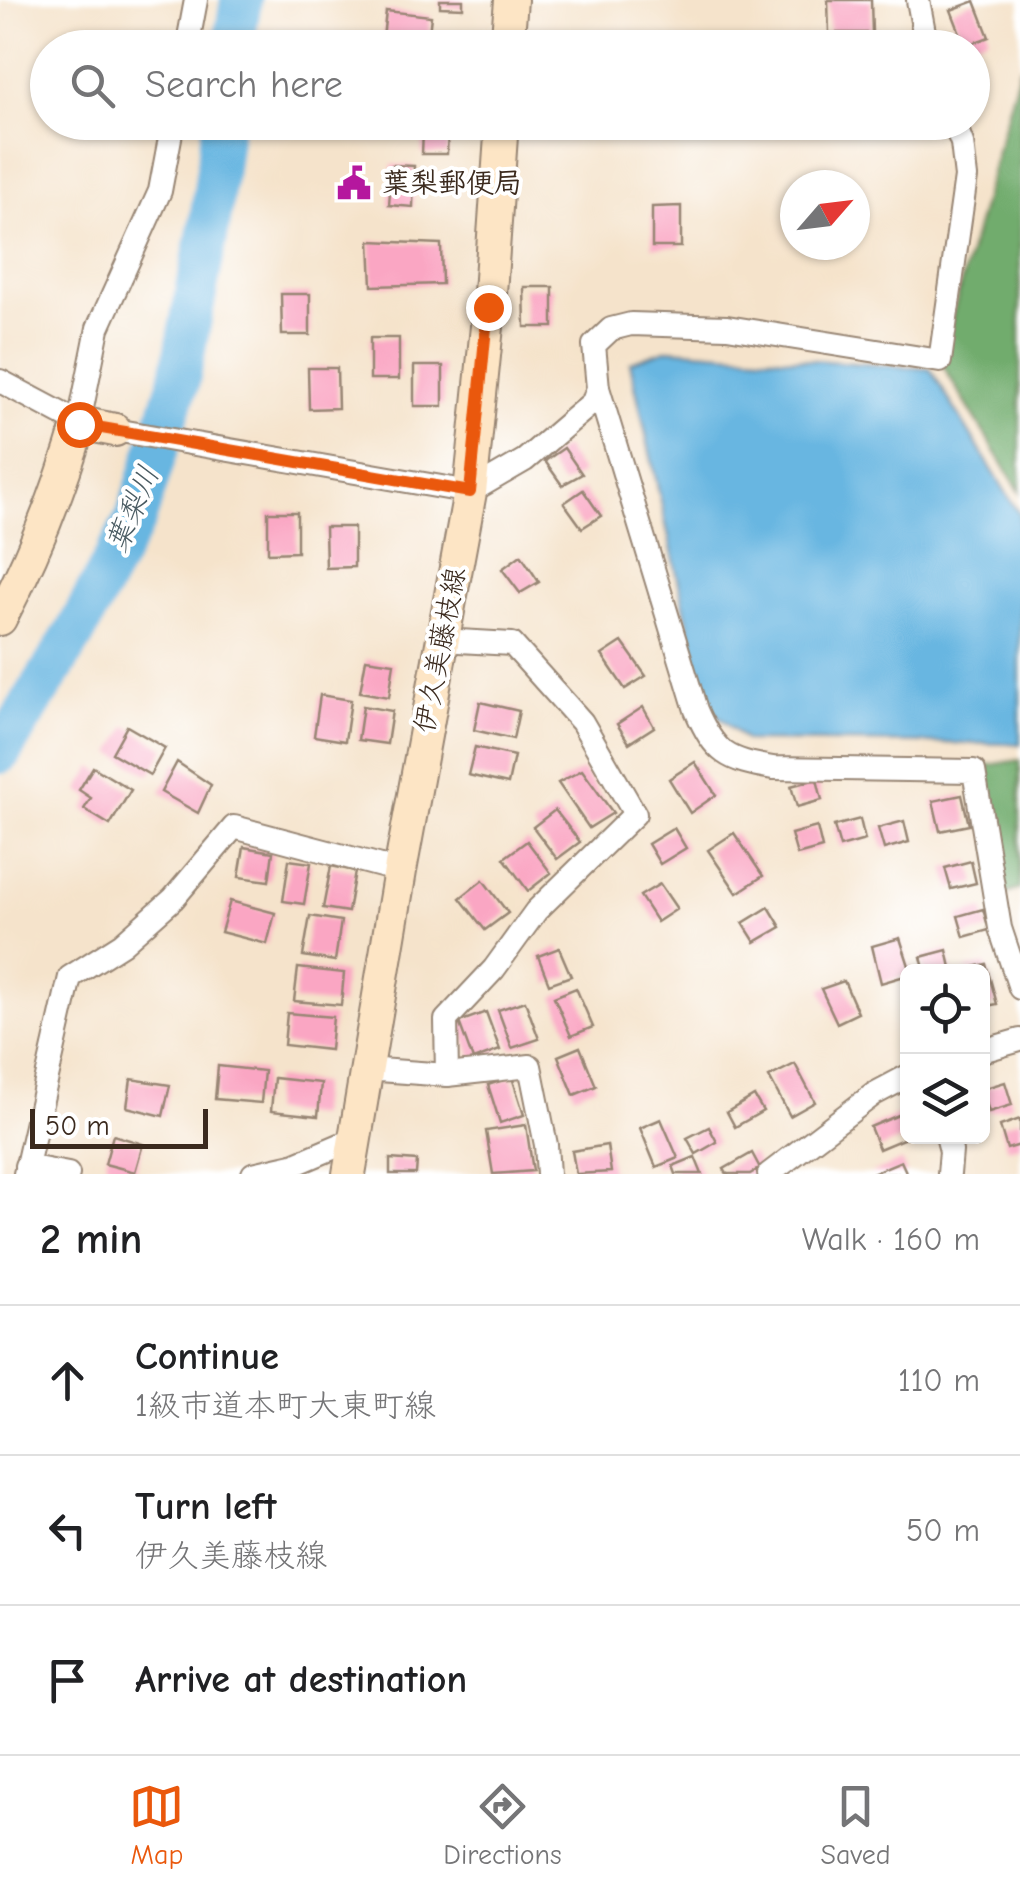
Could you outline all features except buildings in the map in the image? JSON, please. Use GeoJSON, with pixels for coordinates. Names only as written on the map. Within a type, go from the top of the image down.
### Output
{"type":"FeatureCollection","features":[{"type":"Feature","properties":{"kind":"main road"},"geometry":{"type":"LineString","coordinates":[[508,30],[511,0]]}},
{"type":"Feature","properties":{"kind":"main road","name":"伊久美藤枝線"},"geometry":{"type":"LineString","coordinates":[[348,1174],[470,492],[501,140]]}},
{"type":"Feature","properties":{"kind":"main road"},"geometry":{"type":"LineString","coordinates":[[0,618],[28,566],[64,477],[79,424],[115,430]]}},
{"type":"Feature","properties":{"kind":"street"},"geometry":{"type":"LineString","coordinates":[[190,30],[196,0]]}},
{"type":"Feature","properties":{"kind":"street"},"geometry":{"type":"LineString","coordinates":[[918,0],[924,30]]}},
{"type":"Feature","properties":{"kind":"street"},"geometry":{"type":"LineString","coordinates":[[0,381],[79,424],[98,328],[160,192],[170,140]]}},
{"type":"Feature","properties":{"kind":"street"},"geometry":{"type":"LineString","coordinates":[[961,140],[966,178],[940,362],[727,326],[631,324],[611,329],[594,345],[598,388],[696,710],[708,738],[725,754],[743,763],[773,768],[974,771],[1000,928],[1020,988]]}},
{"type":"Feature","properties":{"kind":"street"},"geometry":{"type":"LineString","coordinates":[[115,430],[470,492],[525,460],[593,402],[598,388]]}},
{"type":"Feature","properties":{"kind":"street"},"geometry":{"type":"LineString","coordinates":[[441,640],[512,644],[582,722],[635,814],[536,910],[494,969],[446,1020],[447,1074]]}},
{"type":"Feature","properties":{"kind":"street"},"geometry":{"type":"LineString","coordinates":[[68,1174],[25,1170],[70,977],[122,944],[173,898],[234,827],[400,870]]}},
{"type":"Feature","properties":{"kind":"street"},"geometry":{"type":"LineString","coordinates":[[990,1049],[1020,1040]]}},
{"type":"Feature","properties":{"kind":"street"},"geometry":{"type":"LineString","coordinates":[[365,1069],[447,1074],[530,1066],[548,1174]]}},
{"type":"Feature","properties":{"kind":"street"},"geometry":{"type":"LineString","coordinates":[[769,1174],[874,1094],[900,1080]]}},
{"type":"Feature","properties":{"kind":"street"},"geometry":{"type":"LineString","coordinates":[[253,1174],[293,1165],[354,1139]]}},
{"type":"Feature","properties":{"kind":"street"},"geometry":{"type":"LineString","coordinates":[[949,1144],[949,1174]]}},
{"type":"Feature","properties":{"kind":"green space"},"geometry":{"type":"Polygon","coordinates":[[[1020,66],[1020,492],[940,361],[1020,66]]]}},
{"type":"Feature","properties":{"kind":"green space"},"geometry":{"type":"Polygon","coordinates":[[[1020,760],[1020,889],[995,898],[983,766],[1020,760]]]}},
{"type":"Feature","properties":{"kind":"water"},"geometry":{"type":"Polygon","coordinates":[[[669,349],[930,369],[1020,515],[1020,744],[746,741],[706,705],[630,362],[669,349]]]}},
{"type":"Feature","properties":{"kind":"waterway","name":"葉梨川"},"geometry":{"type":"LineString","coordinates":[[236,30],[241,0]]}},
{"type":"Feature","properties":{"kind":"waterway","name":"葉梨川"},"geometry":{"type":"LineString","coordinates":[[0,753],[75,633],[136,518],[179,381],[210,221],[221,140]]}},
{"type":"Feature","properties":{"kind":"place","name":"葉梨郵便局"},"geometry":{"type":"Point","coordinates":[354,183]}},
{"type":"Feature","properties":{"kind":"route"},"geometry":{"type":"LineString","coordinates":[[79,424],[470,492],[488,307]]}}]}
